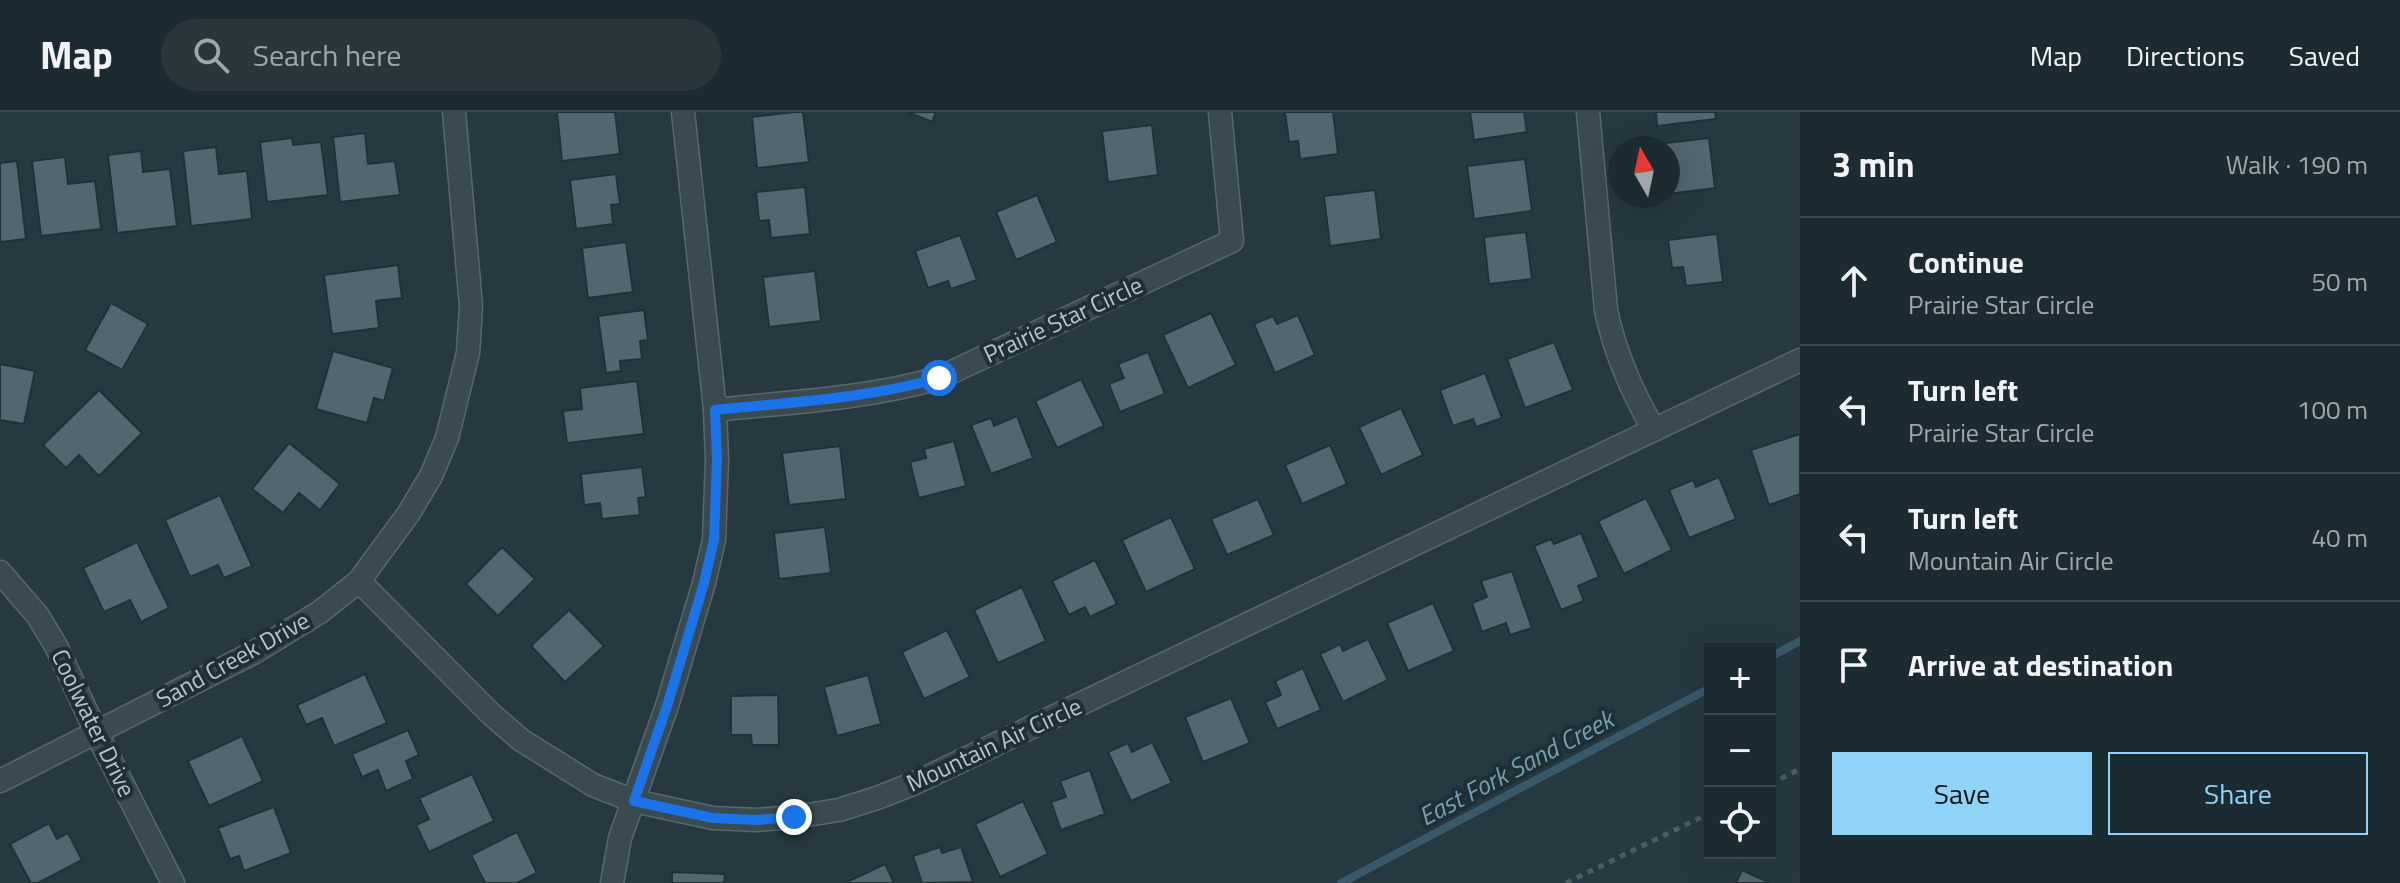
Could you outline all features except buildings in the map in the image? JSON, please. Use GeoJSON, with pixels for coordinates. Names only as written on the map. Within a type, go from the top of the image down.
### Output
{"type":"FeatureCollection","features":[{"type":"Feature","properties":{"kind":"street","name":"Sand Creek Drive"},"geometry":{"type":"LineString","coordinates":[[0,781],[278,639],[320,612],[359,581],[409,513],[431,476],[447,438],[465,366],[471,306],[454,112]]}},
{"type":"Feature","properties":{"kind":"street"},"geometry":{"type":"LineString","coordinates":[[612,883],[620,838],[671,692],[714,540],[715,410],[683,112]]}},
{"type":"Feature","properties":{"kind":"street","name":"Prairie Star Circle"},"geometry":{"type":"LineString","coordinates":[[715,410],[872,394],[939,378],[1232,241],[1220,112]]}},
{"type":"Feature","properties":{"kind":"street"},"geometry":{"type":"LineString","coordinates":[[1588,112],[1606,310],[1612,341],[1637,400],[1654,430]]}},
{"type":"Feature","properties":{"kind":"street","name":"Mountain Air Circle"},"geometry":{"type":"LineString","coordinates":[[359,581],[491,714],[521,740],[593,785],[634,801],[713,818],[756,820],[794,817],[839,810],[877,798],[972,756],[1800,360]]}},
{"type":"Feature","properties":{"kind":"street","name":"Coolwater Drive"},"geometry":{"type":"LineString","coordinates":[[0,572],[38,616],[56,646],[173,883]]}},
{"type":"Feature","properties":{"kind":"path"},"geometry":{"type":"LineString","coordinates":[[1776,781],[1800,769]]}},
{"type":"Feature","properties":{"kind":"path"},"geometry":{"type":"LineString","coordinates":[[1566,883],[1704,816]]}},
{"type":"Feature","properties":{"kind":"waterway","name":"East Fork Sand Creek"},"geometry":{"type":"LineString","coordinates":[[1776,654],[1800,641]]}},
{"type":"Feature","properties":{"kind":"waterway","name":"East Fork Sand Creek"},"geometry":{"type":"LineString","coordinates":[[1341,883],[1704,691]]}},
{"type":"Feature","properties":{"kind":"route"},"geometry":{"type":"LineString","coordinates":[[794,817],[756,820],[713,818],[634,801],[667,706],[714,540],[715,410],[872,394],[939,378]]}}]}
